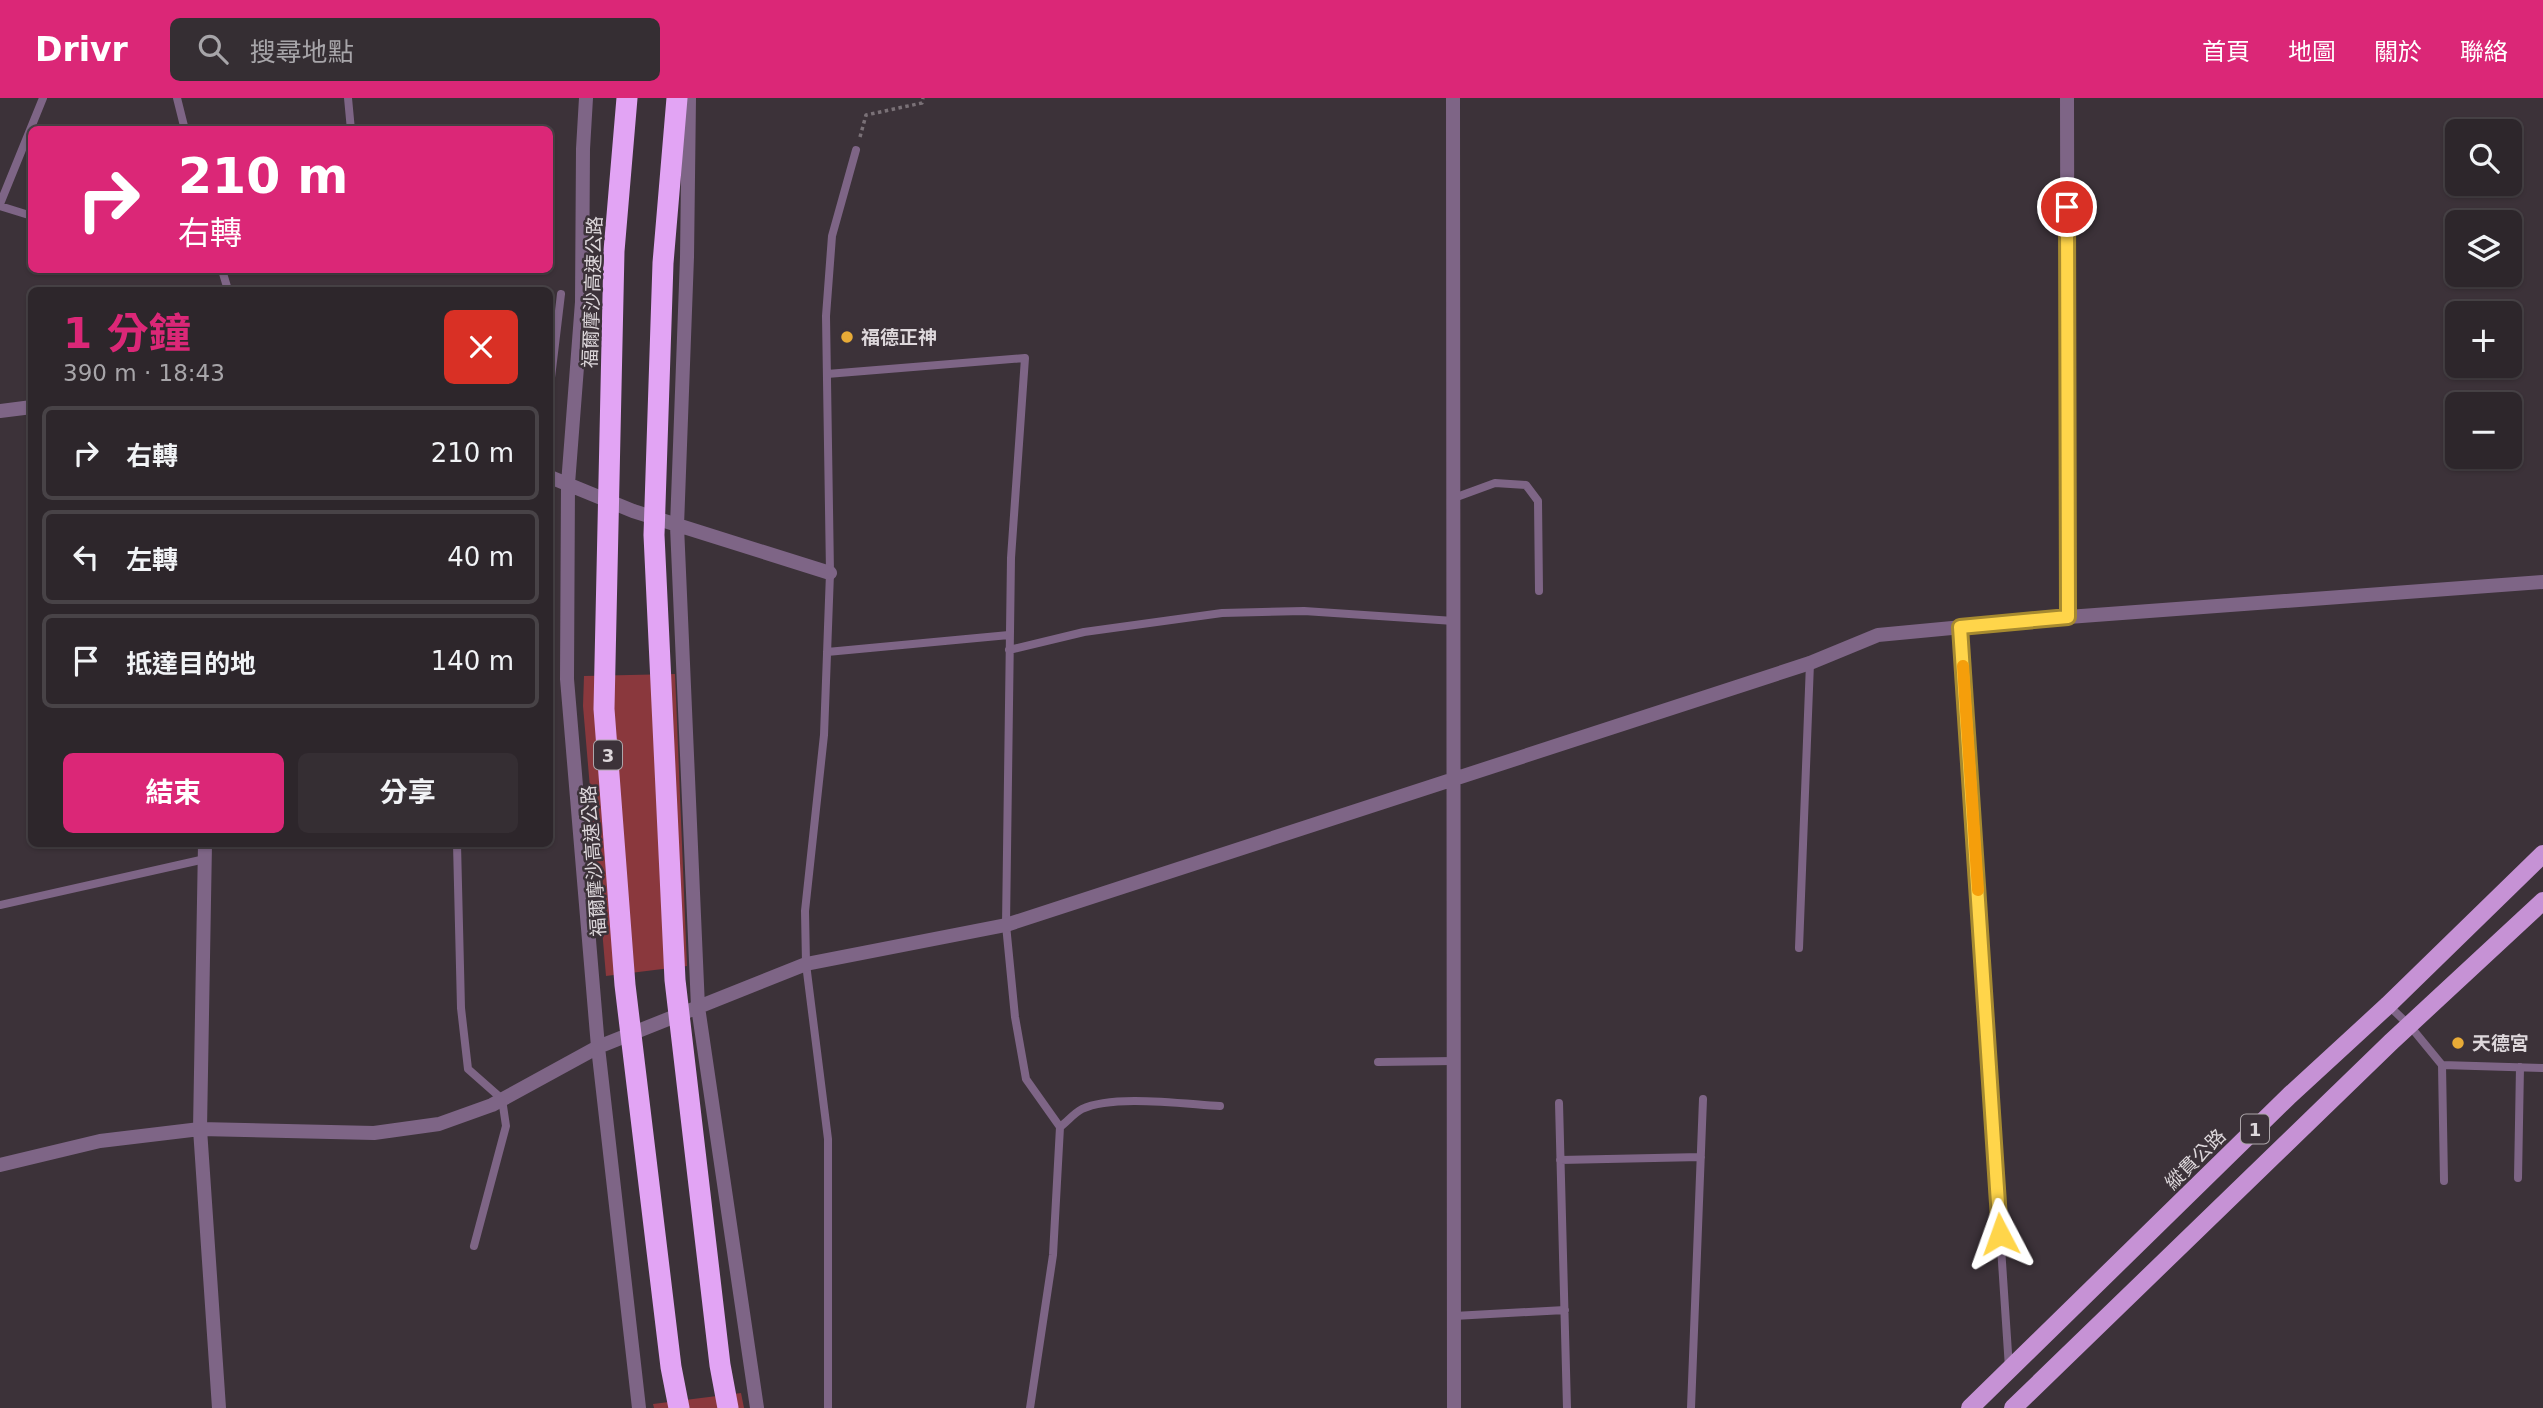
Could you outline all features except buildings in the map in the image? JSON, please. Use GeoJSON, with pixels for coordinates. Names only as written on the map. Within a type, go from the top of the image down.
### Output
{"type":"FeatureCollection","features":[{"type":"Feature","properties":{"kind":"highway","name":"福爾摩沙高速公路"},"geometry":{"type":"LineString","coordinates":[[627,98],[614,251],[604,709],[625,985],[670,1367],[679,1408]]}},
{"type":"Feature","properties":{"kind":"highway"},"geometry":{"type":"LineString","coordinates":[[677,98],[663,263],[655,549],[675,980],[720,1365],[728,1408]]}},
{"type":"Feature","properties":{"kind":"main road","name":"縱貫公路"},"geometry":{"type":"LineString","coordinates":[[1970,1408],[2290,1095],[2388,1005],[2543,854]]}},
{"type":"Feature","properties":{"kind":"main road","name":"1"},"geometry":{"type":"LineString","coordinates":[[2013,1408],[2543,901]]}},
{"type":"Feature","properties":{"kind":"street"},"geometry":{"type":"LineString","coordinates":[[586,98],[582,302],[568,484],[567,679],[598,1047],[639,1408]]}},
{"type":"Feature","properties":{"kind":"street"},"geometry":{"type":"LineString","coordinates":[[689,98],[687,257],[677,526],[698,1007],[757,1408]]}},
{"type":"Feature","properties":{"kind":"street"},"geometry":{"type":"LineString","coordinates":[[1453,98],[1454,1408]]}},
{"type":"Feature","properties":{"kind":"street"},"geometry":{"type":"LineString","coordinates":[[2067,98],[2068,617]]}},
{"type":"Feature","properties":{"kind":"street"},"geometry":{"type":"LineString","coordinates":[[0,411],[28,408]]}},
{"type":"Feature","properties":{"kind":"street"},"geometry":{"type":"LineString","coordinates":[[553,478],[633,511],[830,573]]}},
{"type":"Feature","properties":{"kind":"street"},"geometry":{"type":"LineString","coordinates":[[0,1165],[100,1141],[200,1129],[374,1133],[439,1124],[502,1099],[598,1047],[806,964],[1006,925],[1810,663],[1878,635],[2068,617],[2543,582]]}},
{"type":"Feature","properties":{"kind":"street"},"geometry":{"type":"LineString","coordinates":[[205,847],[200,1129],[219,1408]]}},
{"type":"Feature","properties":{"kind":"lane"},"geometry":{"type":"LineString","coordinates":[[32,126],[43,98]]}},
{"type":"Feature","properties":{"kind":"lane"},"geometry":{"type":"LineString","coordinates":[[177,98],[184,126]]}},
{"type":"Feature","properties":{"kind":"lane"},"geometry":{"type":"LineString","coordinates":[[348,98],[351,126]]}},
{"type":"Feature","properties":{"kind":"lane"},"geometry":{"type":"LineString","coordinates":[[28,135],[0,205],[28,215]]}},
{"type":"Feature","properties":{"kind":"lane"},"geometry":{"type":"LineString","coordinates":[[828,1408],[828,1139],[806,964],[805,911],[824,735],[830,573],[826,316],[832,236],[856,150]]}},
{"type":"Feature","properties":{"kind":"lane"},"geometry":{"type":"LineString","coordinates":[[553,361],[561,294]]}},
{"type":"Feature","properties":{"kind":"lane"},"geometry":{"type":"LineString","coordinates":[[827,373],[1025,358],[1011,558],[1006,925],[1015,1017],[1026,1079],[1060,1127],[1053,1255],[1030,1408]]}},
{"type":"Feature","properties":{"kind":"lane"},"geometry":{"type":"LineString","coordinates":[[1454,498],[1495,483],[1526,485],[1538,501],[1539,591]]}},
{"type":"Feature","properties":{"kind":"lane"},"geometry":{"type":"LineString","coordinates":[[1009,650],[1084,632],[1222,613],[1304,611],[1454,621]]}},
{"type":"Feature","properties":{"kind":"lane"},"geometry":{"type":"LineString","coordinates":[[1960,627],[2009,1372]]}},
{"type":"Feature","properties":{"kind":"lane"},"geometry":{"type":"LineString","coordinates":[[827,652],[1009,635]]}},
{"type":"Feature","properties":{"kind":"lane"},"geometry":{"type":"LineString","coordinates":[[1799,948],[1810,663]]}},
{"type":"Feature","properties":{"kind":"lane"},"geometry":{"type":"LineString","coordinates":[[457,847],[461,1007],[468,1069],[502,1099],[506,1126],[474,1246]]}},
{"type":"Feature","properties":{"kind":"lane"},"geometry":{"type":"LineString","coordinates":[[0,905],[205,859]]}},
{"type":"Feature","properties":{"kind":"lane"},"geometry":{"type":"LineString","coordinates":[[2388,1005],[2410,1026],[2442,1065],[2444,1181]]}},
{"type":"Feature","properties":{"kind":"lane"},"geometry":{"type":"LineString","coordinates":[[1378,1062],[1454,1061]]}},
{"type":"Feature","properties":{"kind":"lane"},"geometry":{"type":"LineString","coordinates":[[2442,1065],[2543,1068]]}},
{"type":"Feature","properties":{"kind":"lane"},"geometry":{"type":"LineString","coordinates":[[2518,1178],[2520,1067]]}},
{"type":"Feature","properties":{"kind":"lane"},"geometry":{"type":"LineString","coordinates":[[1692,1408],[1703,1099]]}},
{"type":"Feature","properties":{"kind":"lane"},"geometry":{"type":"LineString","coordinates":[[1060,1127],[1082,1110],[1131,1101],[1220,1105]]}},
{"type":"Feature","properties":{"kind":"lane"},"geometry":{"type":"LineString","coordinates":[[1559,1103],[1567,1408]]}},
{"type":"Feature","properties":{"kind":"lane"},"geometry":{"type":"LineString","coordinates":[[1560,1160],[1701,1157]]}},
{"type":"Feature","properties":{"kind":"lane"},"geometry":{"type":"LineString","coordinates":[[1454,1316],[1565,1310]]}},
{"type":"Feature","properties":{"kind":"path"},"geometry":{"type":"LineString","coordinates":[[856,150],[866,115],[922,103],[923,98]]}},
{"type":"Feature","properties":{"kind":"shaded area"},"geometry":{"type":"Polygon","coordinates":[[[675,674],[687,966],[606,976],[583,706],[584,676],[675,674]]]}},
{"type":"Feature","properties":{"kind":"shaded area"},"geometry":{"type":"Polygon","coordinates":[[[741,1393],[744,1408],[654,1408],[653,1404],[741,1393]]]}},
{"type":"Feature","properties":{"kind":"slow traffic"},"geometry":{"type":"LineString","coordinates":[[1963,666],[1978,890]]}},
{"type":"Feature","properties":{"kind":"place","name":"福德正神"},"geometry":{"type":"Point","coordinates":[847,337]}},
{"type":"Feature","properties":{"kind":"place","name":"天德宮"},"geometry":{"type":"Point","coordinates":[2458,1043]}},
{"type":"Feature","properties":{"kind":"route"},"geometry":{"type":"LineString","coordinates":[[2000,1234],[1960,627],[2068,617],[2067,207]]}}]}
